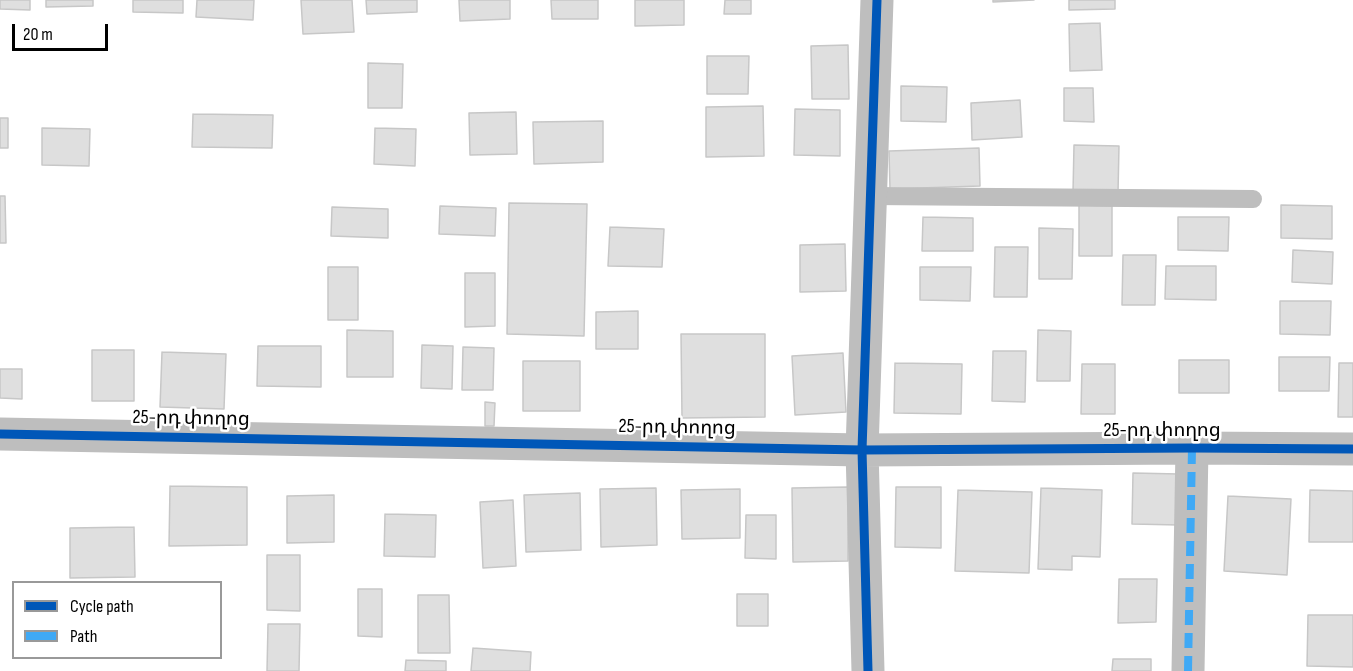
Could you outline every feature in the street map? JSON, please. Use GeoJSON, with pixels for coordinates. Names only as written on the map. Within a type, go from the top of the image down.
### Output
{"type":"FeatureCollection","features":[{"type":"Feature","properties":{"kind":"street"},"geometry":{"type":"LineString","coordinates":[[868,671],[862,450],[878,0]]}},
{"type":"Feature","properties":{"kind":"street","name":"25-րդ փողոց"},"geometry":{"type":"LineString","coordinates":[[0,434],[862,450],[1353,449]]}},
{"type":"Feature","properties":{"kind":"street"},"geometry":{"type":"LineString","coordinates":[[1188,671],[1192,448]]}},
{"type":"Feature","properties":{"kind":"lane"},"geometry":{"type":"LineString","coordinates":[[871,196],[1253,199]]}},
{"type":"Feature","properties":{"kind":"building"},"geometry":{"type":"Polygon","coordinates":[[[0,0],[30,0],[30,10],[0,9],[0,0]]]}},
{"type":"Feature","properties":{"kind":"building"},"geometry":{"type":"Polygon","coordinates":[[[46,0],[93,0],[93,6],[46,7],[46,0]]]}},
{"type":"Feature","properties":{"kind":"building"},"geometry":{"type":"Polygon","coordinates":[[[133,0],[183,0],[183,13],[133,12],[133,0]]]}},
{"type":"Feature","properties":{"kind":"building"},"geometry":{"type":"Polygon","coordinates":[[[197,0],[254,0],[253,20],[196,17],[197,0]]]}},
{"type":"Feature","properties":{"kind":"building"},"geometry":{"type":"Polygon","coordinates":[[[301,0],[352,0],[354,32],[303,34],[301,0]]]}},
{"type":"Feature","properties":{"kind":"building"},"geometry":{"type":"Polygon","coordinates":[[[366,0],[417,0],[417,12],[367,14],[366,0]]]}},
{"type":"Feature","properties":{"kind":"building"},"geometry":{"type":"Polygon","coordinates":[[[459,0],[510,0],[510,19],[460,21],[459,0]]]}},
{"type":"Feature","properties":{"kind":"building"},"geometry":{"type":"Polygon","coordinates":[[[551,0],[598,0],[598,19],[552,19],[551,0]]]}},
{"type":"Feature","properties":{"kind":"building"},"geometry":{"type":"Polygon","coordinates":[[[635,0],[684,0],[684,25],[635,26],[635,0]]]}},
{"type":"Feature","properties":{"kind":"building"},"geometry":{"type":"Polygon","coordinates":[[[725,0],[751,0],[751,14],[724,14],[725,0]]]}},
{"type":"Feature","properties":{"kind":"building"},"geometry":{"type":"Polygon","coordinates":[[[993,0],[1034,0],[993,2],[993,0]]]}},
{"type":"Feature","properties":{"kind":"building"},"geometry":{"type":"Polygon","coordinates":[[[1069,0],[1115,0],[1115,9],[1069,10],[1069,0]]]}},
{"type":"Feature","properties":{"kind":"building"},"geometry":{"type":"Polygon","coordinates":[[[1100,23],[1102,70],[1070,71],[1069,24],[1100,23]]]}},
{"type":"Feature","properties":{"kind":"building"},"geometry":{"type":"Polygon","coordinates":[[[848,45],[849,99],[812,99],[811,46],[848,45]]]}},
{"type":"Feature","properties":{"kind":"building"},"geometry":{"type":"Polygon","coordinates":[[[707,56],[749,56],[748,94],[707,94],[707,56]]]}},
{"type":"Feature","properties":{"kind":"building"},"geometry":{"type":"Polygon","coordinates":[[[368,63],[403,64],[402,108],[368,108],[368,63]]]}},
{"type":"Feature","properties":{"kind":"building"},"geometry":{"type":"Polygon","coordinates":[[[901,86],[947,87],[946,122],[901,121],[901,86]]]}},
{"type":"Feature","properties":{"kind":"building"},"geometry":{"type":"Polygon","coordinates":[[[1064,88],[1093,88],[1094,122],[1064,121],[1064,88]]]}},
{"type":"Feature","properties":{"kind":"building"},"geometry":{"type":"Polygon","coordinates":[[[1020,100],[1022,137],[972,140],[971,103],[1020,100]]]}},
{"type":"Feature","properties":{"kind":"building"},"geometry":{"type":"Polygon","coordinates":[[[763,106],[764,156],[706,157],[706,107],[763,106]]]}},
{"type":"Feature","properties":{"kind":"building"},"geometry":{"type":"Polygon","coordinates":[[[795,109],[840,110],[840,156],[794,155],[795,109]]]}},
{"type":"Feature","properties":{"kind":"building"},"geometry":{"type":"Polygon","coordinates":[[[516,112],[517,154],[470,155],[469,113],[516,112]]]}},
{"type":"Feature","properties":{"kind":"building"},"geometry":{"type":"Polygon","coordinates":[[[193,114],[273,115],[272,148],[192,147],[193,114]]]}},
{"type":"Feature","properties":{"kind":"building"},"geometry":{"type":"Polygon","coordinates":[[[0,118],[8,118],[8,148],[0,148],[0,118]]]}},
{"type":"Feature","properties":{"kind":"building"},"geometry":{"type":"Polygon","coordinates":[[[603,121],[603,162],[534,164],[533,122],[603,121]]]}},
{"type":"Feature","properties":{"kind":"building"},"geometry":{"type":"Polygon","coordinates":[[[42,128],[90,129],[89,166],[42,165],[42,128]]]}},
{"type":"Feature","properties":{"kind":"building"},"geometry":{"type":"Polygon","coordinates":[[[375,128],[416,129],[415,166],[374,164],[375,128]]]}},
{"type":"Feature","properties":{"kind":"building"},"geometry":{"type":"Polygon","coordinates":[[[1074,145],[1119,146],[1118,193],[1073,192],[1074,145]]]}},
{"type":"Feature","properties":{"kind":"building"},"geometry":{"type":"Polygon","coordinates":[[[979,148],[980,186],[890,189],[889,151],[979,148]]]}},
{"type":"Feature","properties":{"kind":"building"},"geometry":{"type":"Polygon","coordinates":[[[0,196],[5,196],[6,243],[0,243],[0,196]]]}},
{"type":"Feature","properties":{"kind":"building"},"geometry":{"type":"Polygon","coordinates":[[[509,203],[587,204],[584,336],[507,334],[509,203]]]}},
{"type":"Feature","properties":{"kind":"building"},"geometry":{"type":"Polygon","coordinates":[[[1079,205],[1112,206],[1112,256],[1079,256],[1079,205]]]}},
{"type":"Feature","properties":{"kind":"building"},"geometry":{"type":"Polygon","coordinates":[[[1281,205],[1332,206],[1332,239],[1281,238],[1281,205]]]}},
{"type":"Feature","properties":{"kind":"building"},"geometry":{"type":"Polygon","coordinates":[[[440,206],[496,208],[495,236],[439,234],[440,206]]]}},
{"type":"Feature","properties":{"kind":"building"},"geometry":{"type":"Polygon","coordinates":[[[332,207],[388,209],[388,238],[331,236],[332,207]]]}},
{"type":"Feature","properties":{"kind":"building"},"geometry":{"type":"Polygon","coordinates":[[[923,217],[973,218],[973,251],[922,251],[923,217]]]}},
{"type":"Feature","properties":{"kind":"building"},"geometry":{"type":"Polygon","coordinates":[[[1178,217],[1229,217],[1228,251],[1178,250],[1178,217]]]}},
{"type":"Feature","properties":{"kind":"building"},"geometry":{"type":"Polygon","coordinates":[[[610,227],[664,229],[662,267],[608,266],[610,227]]]}},
{"type":"Feature","properties":{"kind":"building"},"geometry":{"type":"Polygon","coordinates":[[[1039,228],[1073,229],[1072,279],[1039,279],[1039,228]]]}},
{"type":"Feature","properties":{"kind":"building"},"geometry":{"type":"Polygon","coordinates":[[[845,244],[846,291],[800,292],[800,245],[845,244]]]}},
{"type":"Feature","properties":{"kind":"building"},"geometry":{"type":"Polygon","coordinates":[[[995,247],[1028,247],[1027,297],[994,297],[995,247]]]}},
{"type":"Feature","properties":{"kind":"building"},"geometry":{"type":"Polygon","coordinates":[[[1293,250],[1333,252],[1332,284],[1292,282],[1293,250]]]}},
{"type":"Feature","properties":{"kind":"building"},"geometry":{"type":"Polygon","coordinates":[[[1123,255],[1156,255],[1155,305],[1122,305],[1123,255]]]}},
{"type":"Feature","properties":{"kind":"building"},"geometry":{"type":"Polygon","coordinates":[[[1166,266],[1216,266],[1216,300],[1165,299],[1166,266]]]}},
{"type":"Feature","properties":{"kind":"building"},"geometry":{"type":"Polygon","coordinates":[[[328,267],[358,267],[358,320],[328,320],[328,267]]]}},
{"type":"Feature","properties":{"kind":"building"},"geometry":{"type":"Polygon","coordinates":[[[920,267],[971,267],[970,301],[920,300],[920,267]]]}},
{"type":"Feature","properties":{"kind":"building"},"geometry":{"type":"Polygon","coordinates":[[[465,273],[495,273],[495,326],[465,327],[465,273]]]}},
{"type":"Feature","properties":{"kind":"building"},"geometry":{"type":"Polygon","coordinates":[[[1280,301],[1331,301],[1330,335],[1280,334],[1280,301]]]}},
{"type":"Feature","properties":{"kind":"building"},"geometry":{"type":"Polygon","coordinates":[[[638,311],[638,349],[596,349],[596,312],[638,311]]]}},
{"type":"Feature","properties":{"kind":"building"},"geometry":{"type":"Polygon","coordinates":[[[347,330],[393,331],[393,377],[347,377],[347,330]]]}},
{"type":"Feature","properties":{"kind":"building"},"geometry":{"type":"Polygon","coordinates":[[[1038,330],[1071,331],[1070,381],[1037,381],[1038,330]]]}},
{"type":"Feature","properties":{"kind":"building"},"geometry":{"type":"Polygon","coordinates":[[[681,334],[765,334],[765,417],[682,418],[681,334]]]}},
{"type":"Feature","properties":{"kind":"building"},"geometry":{"type":"Polygon","coordinates":[[[422,345],[453,346],[452,389],[421,388],[422,345]]]}},
{"type":"Feature","properties":{"kind":"building"},"geometry":{"type":"Polygon","coordinates":[[[258,346],[321,346],[321,387],[257,386],[258,346]]]}},
{"type":"Feature","properties":{"kind":"building"},"geometry":{"type":"Polygon","coordinates":[[[463,347],[494,348],[493,390],[462,390],[463,347]]]}},
{"type":"Feature","properties":{"kind":"building"},"geometry":{"type":"Polygon","coordinates":[[[92,350],[134,350],[134,401],[92,401],[92,350]]]}},
{"type":"Feature","properties":{"kind":"building"},"geometry":{"type":"Polygon","coordinates":[[[993,351],[1026,351],[1025,402],[992,401],[993,351]]]}},
{"type":"Feature","properties":{"kind":"building"},"geometry":{"type":"Polygon","coordinates":[[[162,352],[226,354],[224,409],[160,407],[162,352]]]}},
{"type":"Feature","properties":{"kind":"building"},"geometry":{"type":"Polygon","coordinates":[[[843,353],[846,412],[795,415],[792,356],[843,353]]]}},
{"type":"Feature","properties":{"kind":"building"},"geometry":{"type":"Polygon","coordinates":[[[1279,357],[1330,357],[1329,391],[1279,391],[1279,357]]]}},
{"type":"Feature","properties":{"kind":"building"},"geometry":{"type":"Polygon","coordinates":[[[1179,360],[1229,360],[1229,393],[1179,393],[1179,360]]]}},
{"type":"Feature","properties":{"kind":"building"},"geometry":{"type":"Polygon","coordinates":[[[523,361],[580,361],[580,411],[523,411],[523,361]]]}},
{"type":"Feature","properties":{"kind":"building"},"geometry":{"type":"Polygon","coordinates":[[[895,363],[962,364],[961,414],[894,413],[895,363]]]}},
{"type":"Feature","properties":{"kind":"building"},"geometry":{"type":"Polygon","coordinates":[[[1339,363],[1353,363],[1353,417],[1338,417],[1339,363]]]}},
{"type":"Feature","properties":{"kind":"building"},"geometry":{"type":"Polygon","coordinates":[[[1082,364],[1115,364],[1115,414],[1081,414],[1082,364]]]}},
{"type":"Feature","properties":{"kind":"building"},"geometry":{"type":"Polygon","coordinates":[[[0,369],[22,369],[22,399],[0,398],[0,369]]]}},
{"type":"Feature","properties":{"kind":"building"},"geometry":{"type":"Polygon","coordinates":[[[485,402],[495,403],[494,426],[485,426],[485,402]]]}},
{"type":"Feature","properties":{"kind":"building"},"geometry":{"type":"Polygon","coordinates":[[[1133,473],[1179,474],[1179,525],[1132,524],[1133,473]]]}},
{"type":"Feature","properties":{"kind":"building"},"geometry":{"type":"Polygon","coordinates":[[[170,486],[247,487],[247,545],[169,546],[170,486]]]}},
{"type":"Feature","properties":{"kind":"building"},"geometry":{"type":"Polygon","coordinates":[[[848,487],[848,561],[793,562],[792,488],[848,487]]]}},
{"type":"Feature","properties":{"kind":"building"},"geometry":{"type":"Polygon","coordinates":[[[896,487],[941,487],[941,548],[895,547],[896,487]]]}},
{"type":"Feature","properties":{"kind":"building"},"geometry":{"type":"Polygon","coordinates":[[[656,488],[657,545],[601,547],[600,489],[656,488]]]}},
{"type":"Feature","properties":{"kind":"building"},"geometry":{"type":"Polygon","coordinates":[[[1041,488],[1102,490],[1100,557],[1072,556],[1072,570],[1038,569],[1041,488]]]}},
{"type":"Feature","properties":{"kind":"building"},"geometry":{"type":"Polygon","coordinates":[[[740,489],[740,538],[682,539],[681,490],[740,489]]]}},
{"type":"Feature","properties":{"kind":"building"},"geometry":{"type":"Polygon","coordinates":[[[958,490],[1032,492],[1029,573],[955,571],[958,490]]]}},
{"type":"Feature","properties":{"kind":"building"},"geometry":{"type":"Polygon","coordinates":[[[1310,490],[1353,491],[1353,542],[1309,542],[1310,490]]]}},
{"type":"Feature","properties":{"kind":"building"},"geometry":{"type":"Polygon","coordinates":[[[580,493],[581,550],[526,552],[524,495],[580,493]]]}},
{"type":"Feature","properties":{"kind":"building"},"geometry":{"type":"Polygon","coordinates":[[[334,495],[334,542],[287,543],[287,496],[334,495]]]}},
{"type":"Feature","properties":{"kind":"building"},"geometry":{"type":"Polygon","coordinates":[[[1228,496],[1291,499],[1287,575],[1224,571],[1228,496]]]}},
{"type":"Feature","properties":{"kind":"building"},"geometry":{"type":"Polygon","coordinates":[[[513,500],[516,566],[483,568],[480,502],[513,500]]]}},
{"type":"Feature","properties":{"kind":"building"},"geometry":{"type":"Polygon","coordinates":[[[385,514],[436,515],[435,557],[384,556],[385,514]]]}},
{"type":"Feature","properties":{"kind":"building"},"geometry":{"type":"Polygon","coordinates":[[[746,515],[776,515],[776,559],[745,558],[746,515]]]}},
{"type":"Feature","properties":{"kind":"building"},"geometry":{"type":"Polygon","coordinates":[[[134,527],[135,577],[70,578],[70,528],[134,527]]]}},
{"type":"Feature","properties":{"kind":"building"},"geometry":{"type":"Polygon","coordinates":[[[267,555],[300,555],[300,611],[267,610],[267,555]]]}},
{"type":"Feature","properties":{"kind":"building"},"geometry":{"type":"Polygon","coordinates":[[[1119,579],[1157,579],[1156,622],[1118,623],[1119,579]]]}},
{"type":"Feature","properties":{"kind":"building"},"geometry":{"type":"Polygon","coordinates":[[[358,589],[382,589],[382,637],[358,636],[358,589]]]}},
{"type":"Feature","properties":{"kind":"building"},"geometry":{"type":"Polygon","coordinates":[[[737,594],[768,594],[768,626],[737,626],[737,594]]]}},
{"type":"Feature","properties":{"kind":"building"},"geometry":{"type":"Polygon","coordinates":[[[418,595],[449,595],[450,653],[418,653],[418,595]]]}},
{"type":"Feature","properties":{"kind":"building"},"geometry":{"type":"Polygon","coordinates":[[[1308,615],[1353,615],[1353,667],[1307,666],[1308,615]]]}},
{"type":"Feature","properties":{"kind":"building"},"geometry":{"type":"Polygon","coordinates":[[[268,624],[300,624],[299,671],[267,671],[268,624]]]}},
{"type":"Feature","properties":{"kind":"building"},"geometry":{"type":"Polygon","coordinates":[[[473,648],[531,652],[530,671],[471,671],[473,648]]]}},
{"type":"Feature","properties":{"kind":"building"},"geometry":{"type":"Polygon","coordinates":[[[1113,659],[1151,659],[1151,671],[1112,671],[1113,659]]]}},
{"type":"Feature","properties":{"kind":"building"},"geometry":{"type":"Polygon","coordinates":[[[406,660],[446,661],[446,671],[405,671],[406,660]]]}},
{"type":"Feature","properties":{"kind":"marked path"},"geometry":{"type":"LineString","coordinates":[[1188,671],[1192,448]]}},
{"type":"Feature","properties":{"kind":"cycle path"},"geometry":{"type":"LineString","coordinates":[[868,671],[862,450],[877,0]]}},
{"type":"Feature","properties":{"kind":"cycle path"},"geometry":{"type":"LineString","coordinates":[[0,434],[862,450],[1353,449]]}}]}
